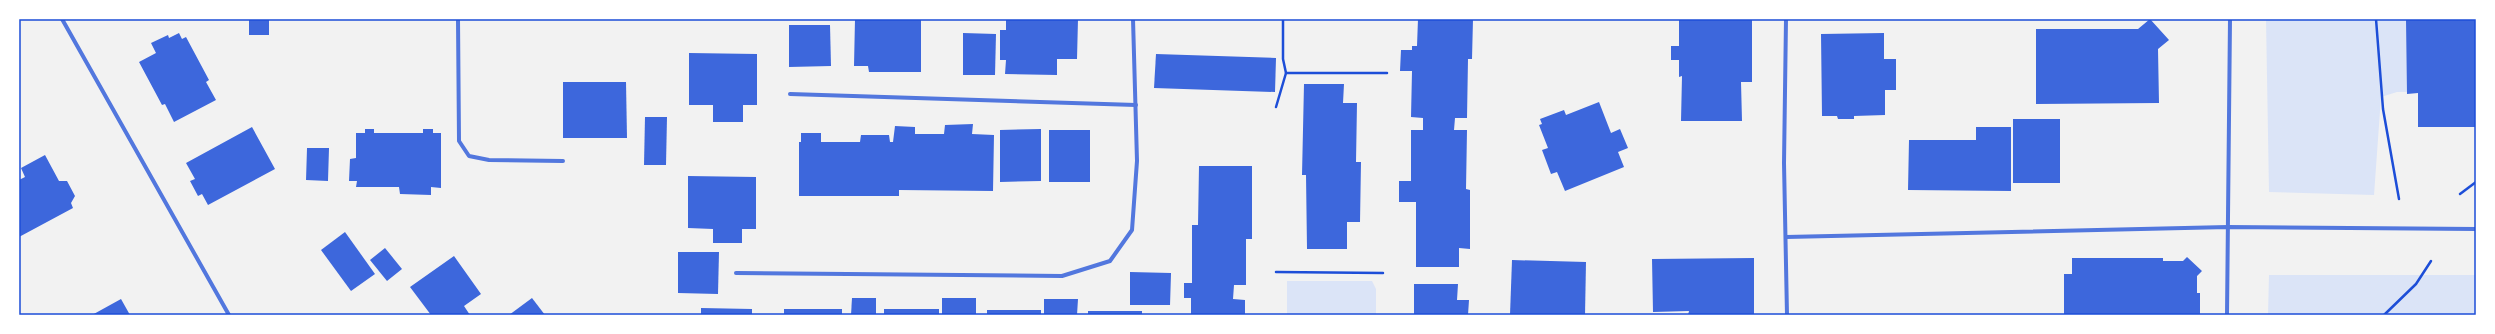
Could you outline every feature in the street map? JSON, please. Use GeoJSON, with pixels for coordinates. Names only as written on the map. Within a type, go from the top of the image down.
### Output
{"type":"FeatureCollection","features":[{"type":"Feature","properties":{"kind":"street"},"geometry":{"type":"LineString","coordinates":[[62,19],[229,315]]}},
{"type":"Feature","properties":{"kind":"street"},"geometry":{"type":"LineString","coordinates":[[458,19],[458,141],[469,156],[489,160],[564,161]]}},
{"type":"Feature","properties":{"kind":"street"},"geometry":{"type":"LineString","coordinates":[[736,273],[1062,276],[1110,261],[1132,230],[1137,161],[1133,19]]}},
{"type":"Feature","properties":{"kind":"street"},"geometry":{"type":"LineString","coordinates":[[1786,19],[1784,163],[1787,315]]}},
{"type":"Feature","properties":{"kind":"street"},"geometry":{"type":"LineString","coordinates":[[2227,315],[2230,19]]}},
{"type":"Feature","properties":{"kind":"street"},"geometry":{"type":"LineString","coordinates":[[790,94],[1136,105]]}},
{"type":"Feature","properties":{"kind":"street"},"geometry":{"type":"LineString","coordinates":[[1786,237],[2228,227],[2476,228]]}},
{"type":"Feature","properties":{"kind":"path"},"geometry":{"type":"LineString","coordinates":[[1276,107],[1286,73],[1283,58],[1283,19]]}},
{"type":"Feature","properties":{"kind":"path"},"geometry":{"type":"LineString","coordinates":[[2376,19],[2383,109],[2399,199]]}},
{"type":"Feature","properties":{"kind":"path"},"geometry":{"type":"LineString","coordinates":[[1286,73],[1387,73]]}},
{"type":"Feature","properties":{"kind":"path"},"geometry":{"type":"LineString","coordinates":[[2460,194],[2476,182]]}},
{"type":"Feature","properties":{"kind":"path"},"geometry":{"type":"LineString","coordinates":[[2384,315],[2416,284],[2431,261]]}},
{"type":"Feature","properties":{"kind":"path"},"geometry":{"type":"LineString","coordinates":[[1276,272],[1384,273]]}},
{"type":"Feature","properties":{"kind":"shaded area"},"geometry":{"type":"Polygon","coordinates":[[[2266,19],[2476,19],[2476,91],[2397,92],[2381,97],[2374,195],[2269,192],[2266,19]]]}},
{"type":"Feature","properties":{"kind":"shaded area"},"geometry":{"type":"Polygon","coordinates":[[[2269,275],[2476,275],[2476,315],[2268,315],[2269,275]]]}},
{"type":"Feature","properties":{"kind":"shaded area"},"geometry":{"type":"Polygon","coordinates":[[[1287,281],[1372,281],[1376,289],[1376,315],[1287,315],[1287,281]]]}},
{"type":"Feature","properties":{"kind":"building"},"geometry":{"type":"Polygon","coordinates":[[[249,19],[269,19],[269,35],[249,35],[249,19]]]}},
{"type":"Feature","properties":{"kind":"building"},"geometry":{"type":"Polygon","coordinates":[[[855,19],[921,19],[921,72],[869,72],[868,66],[854,66],[855,19]]]}},
{"type":"Feature","properties":{"kind":"building"},"geometry":{"type":"Polygon","coordinates":[[[1006,19],[1078,19],[1077,59],[1057,59],[1057,75],[1005,74],[1006,60],[1000,60],[1000,30],[1006,30],[1006,19]]]}},
{"type":"Feature","properties":{"kind":"building"},"geometry":{"type":"Polygon","coordinates":[[[1418,19],[1473,19],[1472,59],[1468,59],[1467,118],[1455,118],[1454,130],[1467,130],[1466,189],[1470,190],[1470,249],[1459,248],[1459,267],[1416,267],[1416,202],[1399,202],[1399,181],[1411,181],[1411,130],[1423,130],[1423,118],[1411,117],[1412,71],[1400,71],[1401,50],[1412,50],[1412,46],[1417,46],[1418,19]]]}},
{"type":"Feature","properties":{"kind":"building"},"geometry":{"type":"Polygon","coordinates":[[[1679,19],[1752,19],[1752,82],[1741,82],[1742,121],[1681,121],[1682,76],[1679,77],[1679,60],[1671,60],[1671,46],[1679,46],[1679,19]]]}},
{"type":"Feature","properties":{"kind":"building"},"geometry":{"type":"Polygon","coordinates":[[[2150,19],[2169,40],[2158,49],[2159,103],[2036,104],[2036,29],[2138,29],[2150,19]]]}},
{"type":"Feature","properties":{"kind":"building"},"geometry":{"type":"Polygon","coordinates":[[[2406,19],[2476,19],[2476,127],[2418,127],[2418,93],[2407,94],[2406,19]]]}},
{"type":"Feature","properties":{"kind":"building"},"geometry":{"type":"Polygon","coordinates":[[[789,25],[830,25],[831,66],[789,67],[789,25]]]}},
{"type":"Feature","properties":{"kind":"building"},"geometry":{"type":"Polygon","coordinates":[[[179,33],[182,39],[186,37],[209,80],[206,82],[216,100],[174,122],[165,104],[162,105],[139,62],[156,53],[151,43],[168,35],[169,38],[179,33]]]}},
{"type":"Feature","properties":{"kind":"building"},"geometry":{"type":"Polygon","coordinates":[[[963,33],[996,34],[995,75],[963,75],[963,33]]]}},
{"type":"Feature","properties":{"kind":"building"},"geometry":{"type":"Polygon","coordinates":[[[1884,33],[1884,59],[1896,59],[1896,90],[1885,90],[1885,115],[1854,116],[1854,119],[1838,119],[1837,116],[1822,116],[1821,34],[1884,33]]]}},
{"type":"Feature","properties":{"kind":"building"},"geometry":{"type":"Polygon","coordinates":[[[689,53],[757,54],[757,105],[743,105],[743,122],[713,122],[713,105],[689,105],[689,53]]]}},
{"type":"Feature","properties":{"kind":"building"},"geometry":{"type":"Polygon","coordinates":[[[1156,54],[1276,58],[1275,92],[1154,88],[1156,54]]]}},
{"type":"Feature","properties":{"kind":"building"},"geometry":{"type":"Polygon","coordinates":[[[563,82],[626,82],[627,138],[563,138],[563,82]]]}},
{"type":"Feature","properties":{"kind":"building"},"geometry":{"type":"Polygon","coordinates":[[[1304,84],[1344,84],[1343,103],[1357,103],[1356,162],[1361,162],[1360,222],[1347,222],[1347,249],[1307,249],[1306,175],[1302,175],[1304,84]]]}},
{"type":"Feature","properties":{"kind":"building"},"geometry":{"type":"Polygon","coordinates":[[[1599,102],[1611,133],[1620,129],[1628,148],[1618,152],[1624,167],[1565,191],[1557,172],[1551,174],[1542,150],[1548,148],[1539,125],[1542,124],[1540,119],[1564,110],[1566,115],[1599,102]]]}},
{"type":"Feature","properties":{"kind":"building"},"geometry":{"type":"Polygon","coordinates":[[[645,117],[667,117],[666,165],[644,165],[645,117]]]}},
{"type":"Feature","properties":{"kind":"building"},"geometry":{"type":"Polygon","coordinates":[[[2013,119],[2060,119],[2060,183],[2013,183],[2013,119]]]}},
{"type":"Feature","properties":{"kind":"building"},"geometry":{"type":"Polygon","coordinates":[[[973,124],[972,134],[994,135],[993,191],[899,190],[899,196],[799,196],[799,142],[801,142],[801,133],[821,133],[821,142],[860,142],[861,135],[889,135],[890,142],[893,142],[895,126],[915,127],[915,134],[944,134],[945,125],[973,124]]]}},
{"type":"Feature","properties":{"kind":"building"},"geometry":{"type":"Polygon","coordinates":[[[252,127],[275,169],[208,205],[202,194],[198,196],[190,181],[195,179],[186,163],[252,127]]]}},
{"type":"Feature","properties":{"kind":"building"},"geometry":{"type":"Polygon","coordinates":[[[1976,127],[2011,127],[2011,191],[1908,190],[1909,140],[1976,140],[1976,127]]]}},
{"type":"Feature","properties":{"kind":"building"},"geometry":{"type":"Polygon","coordinates":[[[365,129],[374,129],[374,133],[423,133],[423,129],[433,129],[433,133],[441,133],[441,188],[431,187],[431,195],[400,194],[399,187],[356,187],[357,181],[349,181],[350,159],[356,158],[356,133],[365,133],[365,129]]]}},
{"type":"Feature","properties":{"kind":"building"},"geometry":{"type":"Polygon","coordinates":[[[1041,129],[1041,181],[1000,182],[1000,130],[1041,129]]]}},
{"type":"Feature","properties":{"kind":"building"},"geometry":{"type":"Polygon","coordinates":[[[1049,130],[1090,130],[1090,182],[1049,182],[1049,130]]]}},
{"type":"Feature","properties":{"kind":"building"},"geometry":{"type":"Polygon","coordinates":[[[307,148],[329,148],[328,181],[306,180],[307,148]]]}},
{"type":"Feature","properties":{"kind":"building"},"geometry":{"type":"Polygon","coordinates":[[[45,155],[59,181],[67,181],[75,196],[71,203],[73,208],[19,237],[19,180],[25,177],[21,168],[45,155]]]}},
{"type":"Feature","properties":{"kind":"building"},"geometry":{"type":"Polygon","coordinates":[[[1199,166],[1252,166],[1252,239],[1246,239],[1246,285],[1234,285],[1233,299],[1245,300],[1245,315],[1191,315],[1191,298],[1184,298],[1184,283],[1192,283],[1192,225],[1198,225],[1199,166]]]}},
{"type":"Feature","properties":{"kind":"building"},"geometry":{"type":"Polygon","coordinates":[[[688,176],[756,177],[756,229],[742,229],[742,243],[713,243],[713,229],[688,228],[688,176]]]}},
{"type":"Feature","properties":{"kind":"building"},"geometry":{"type":"Polygon","coordinates":[[[345,232],[375,274],[351,291],[321,250],[345,232]]]}},
{"type":"Feature","properties":{"kind":"building"},"geometry":{"type":"Polygon","coordinates":[[[385,248],[402,269],[387,281],[370,260],[385,248]]]}},
{"type":"Feature","properties":{"kind":"building"},"geometry":{"type":"Polygon","coordinates":[[[678,252],[719,252],[718,294],[678,293],[678,252]]]}},
{"type":"Feature","properties":{"kind":"building"},"geometry":{"type":"Polygon","coordinates":[[[454,256],[481,294],[464,306],[470,315],[431,315],[410,287],[454,256]]]}},
{"type":"Feature","properties":{"kind":"building"},"geometry":{"type":"Polygon","coordinates":[[[2187,257],[2202,271],[2197,276],[2197,293],[2200,293],[2200,315],[2064,315],[2064,274],[2072,274],[2072,258],[2163,258],[2163,261],[2183,261],[2187,257]]]}},
{"type":"Feature","properties":{"kind":"building"},"geometry":{"type":"Polygon","coordinates":[[[1754,258],[1754,315],[1688,315],[1689,311],[1653,312],[1652,259],[1754,258]]]}},
{"type":"Feature","properties":{"kind":"building"},"geometry":{"type":"Polygon","coordinates":[[[1512,260],[1586,262],[1585,315],[1510,315],[1512,260]]]}},
{"type":"Feature","properties":{"kind":"building"},"geometry":{"type":"Polygon","coordinates":[[[1130,272],[1171,273],[1170,305],[1130,305],[1130,272]]]}},
{"type":"Feature","properties":{"kind":"building"},"geometry":{"type":"Polygon","coordinates":[[[1414,284],[1458,284],[1457,300],[1469,300],[1468,315],[1414,315],[1414,284]]]}},
{"type":"Feature","properties":{"kind":"building"},"geometry":{"type":"Polygon","coordinates":[[[532,298],[545,315],[509,315],[532,298]]]}},
{"type":"Feature","properties":{"kind":"building"},"geometry":{"type":"Polygon","coordinates":[[[852,298],[876,298],[876,315],[851,315],[852,298]]]}},
{"type":"Feature","properties":{"kind":"building"},"geometry":{"type":"Polygon","coordinates":[[[942,298],[976,298],[976,315],[942,315],[942,298]]]}},
{"type":"Feature","properties":{"kind":"building"},"geometry":{"type":"Polygon","coordinates":[[[121,299],[130,315],[92,315],[121,299]]]}},
{"type":"Feature","properties":{"kind":"building"},"geometry":{"type":"Polygon","coordinates":[[[1044,299],[1078,299],[1077,315],[1044,315],[1044,299]]]}},
{"type":"Feature","properties":{"kind":"building"},"geometry":{"type":"Polygon","coordinates":[[[701,308],[752,309],[752,315],[701,315],[701,308]]]}},
{"type":"Feature","properties":{"kind":"building"},"geometry":{"type":"Polygon","coordinates":[[[784,309],[842,309],[842,315],[784,315],[784,309]]]}},
{"type":"Feature","properties":{"kind":"building"},"geometry":{"type":"Polygon","coordinates":[[[884,309],[939,309],[939,315],[884,315],[884,309]]]}},
{"type":"Feature","properties":{"kind":"building"},"geometry":{"type":"Polygon","coordinates":[[[987,310],[1041,310],[1041,315],[987,315],[987,310]]]}},
{"type":"Feature","properties":{"kind":"building"},"geometry":{"type":"Polygon","coordinates":[[[1088,311],[1142,311],[1142,315],[1088,315],[1088,311]]]}}]}
